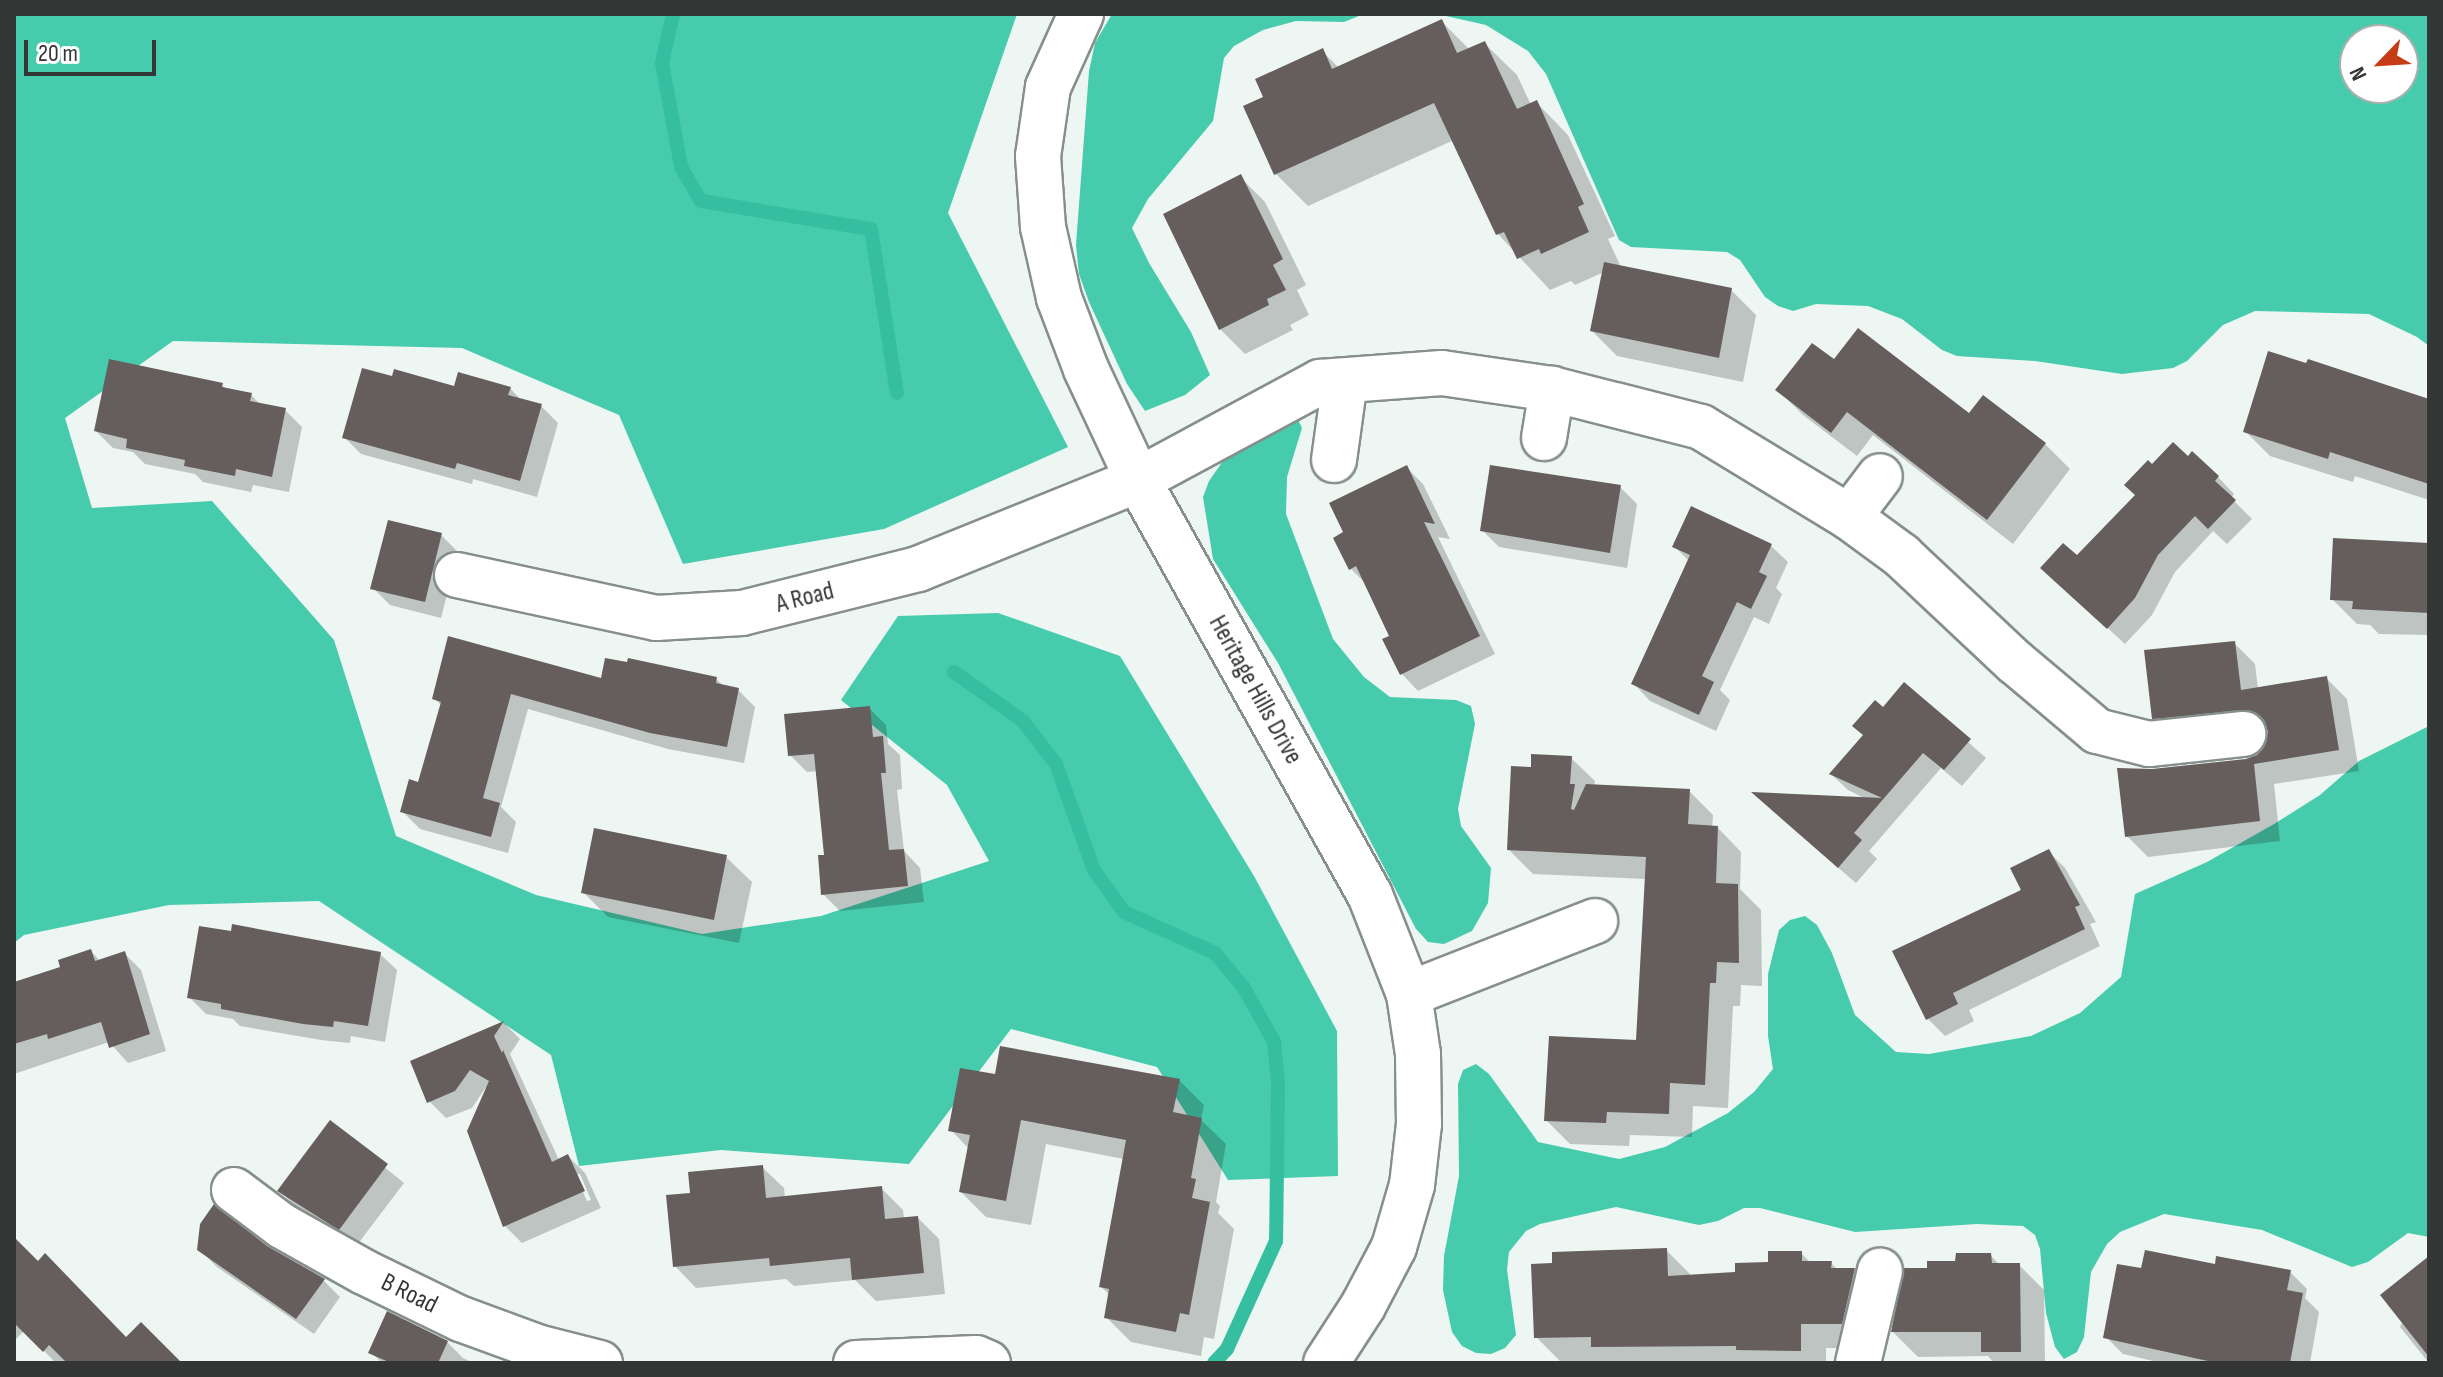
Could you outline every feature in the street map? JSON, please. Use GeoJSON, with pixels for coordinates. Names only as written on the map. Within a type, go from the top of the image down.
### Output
{"type":"FeatureCollection","features":[{"type":"Feature","properties":{"kind":"street","name":"Heritage Hills Drive"},"geometry":{"type":"LineString","coordinates":[[1081,14],[1048,87],[1038,156],[1043,227],[1059,298],[1086,369],[1138,480],[1370,895],[1409,994],[1418,1054],[1419,1110],[1412,1185],[1394,1247],[1333,1362]]}},
{"type":"Feature","properties":{"kind":"street","name":"A Road"},"geometry":{"type":"LineString","coordinates":[[457,575],[656,618],[742,613],[918,569],[1138,480],[1320,382],[1442,373],[1552,389],[1701,427],[1849,517],[1902,556],[2015,662],[2090,745],[2149,744],[2243,734]]}},
{"type":"Feature","properties":{"kind":"street"},"geometry":{"type":"LineString","coordinates":[[1334,460],[1345,381]]}},
{"type":"Feature","properties":{"kind":"street"},"geometry":{"type":"LineString","coordinates":[[1544,438],[1552,389]]}},
{"type":"Feature","properties":{"kind":"street"},"geometry":{"type":"LineString","coordinates":[[1849,517],[1880,476]]}},
{"type":"Feature","properties":{"kind":"street"},"geometry":{"type":"LineString","coordinates":[[1409,994],[1595,921]]}},
{"type":"Feature","properties":{"kind":"street","name":"B Road"},"geometry":{"type":"LineString","coordinates":[[234,1190],[282,1226],[364,1272],[461,1319],[537,1347],[600,1363]]}},
{"type":"Feature","properties":{"kind":"street"},"geometry":{"type":"LineString","coordinates":[[1858,1363],[1880,1271]]}},
{"type":"Feature","properties":{"kind":"street"},"geometry":{"type":"LineString","coordinates":[[856,1363],[976,1358],[988,1363]]}},
{"type":"Feature","properties":{"kind":"green space"},"geometry":{"type":"Polygon","coordinates":[[[14,14],[1017,14],[948,213],[1068,447],[884,529],[683,564],[619,415],[462,348],[173,341],[65,418],[92,508],[212,501],[334,640],[396,836],[536,895],[702,934],[821,916],[989,861],[947,785],[841,700],[898,616],[998,613],[1120,656],[1254,876],[1337,1031],[1338,1176],[1228,1180],[1157,1067],[1011,1029],[909,1164],[721,1150],[579,1166],[551,1055],[319,901],[169,905],[24,935],[14,943],[14,14]]]}},
{"type":"Feature","properties":{"kind":"green space"},"geometry":{"type":"Polygon","coordinates":[[[1112,14],[1364,14],[1344,22],[1296,21],[1263,30],[1234,46],[1224,58],[1213,121],[1148,199],[1132,228],[1149,263],[1191,332],[1210,375],[1185,395],[1145,411],[1127,384],[1089,302],[1079,274],[1076,245],[1089,71],[1095,43],[1112,14]]]}},
{"type":"Feature","properties":{"kind":"green space"},"geometry":{"type":"Polygon","coordinates":[[[1437,14],[2429,14],[2429,346],[2369,314],[2255,311],[2223,325],[2187,361],[2173,368],[2122,374],[2035,361],[1957,356],[1942,350],[1902,319],[1868,306],[1816,304],[1793,311],[1765,297],[1740,260],[1727,252],[1631,247],[1619,240],[1546,74],[1528,51],[1486,25],[1437,14]]]}},
{"type":"Feature","properties":{"kind":"green space"},"geometry":{"type":"Polygon","coordinates":[[[1295,413],[1302,428],[1287,477],[1286,514],[1333,639],[1364,677],[1390,697],[1456,700],[1471,706],[1475,724],[1458,809],[1461,826],[1491,868],[1488,903],[1472,931],[1444,944],[1428,942],[1416,929],[1278,663],[1213,559],[1203,497],[1209,481],[1239,438],[1295,413]]]}},
{"type":"Feature","properties":{"kind":"green space"},"geometry":{"type":"Polygon","coordinates":[[[2429,726],[2429,1237],[2408,1233],[2368,1262],[2352,1267],[2262,1230],[2164,1214],[2120,1232],[2107,1244],[2091,1272],[2084,1337],[2077,1352],[2064,1359],[2055,1347],[2046,1313],[2040,1249],[2035,1235],[2023,1226],[1977,1224],[1855,1232],[1760,1208],[1744,1208],[1718,1221],[1699,1225],[1616,1207],[1540,1224],[1526,1231],[1509,1252],[1507,1270],[1516,1335],[1505,1348],[1491,1354],[1476,1353],[1462,1346],[1452,1332],[1443,1290],[1444,1256],[1459,1176],[1458,1084],[1463,1070],[1476,1064],[1489,1074],[1538,1142],[1619,1159],[1665,1147],[1728,1113],[1754,1092],[1773,1069],[1768,1036],[1768,974],[1779,930],[1790,920],[1805,916],[1817,925],[1832,953],[1855,1015],[1896,1052],[1929,1054],[2031,1036],[2080,1013],[2121,977],[2135,894],[2207,862],[2274,824],[2320,795],[2359,761],[2429,726]]]}},
{"type":"Feature","properties":{"kind":"building"},"geometry":{"type":"Polygon","coordinates":[[[1442,19],[1457,53],[1485,41],[1517,109],[1537,100],[1584,204],[1578,207],[1589,232],[1541,254],[1539,249],[1517,259],[1504,232],[1496,235],[1434,103],[1274,175],[1243,106],[1263,97],[1255,79],[1323,48],[1332,69],[1442,19]]]}},
{"type":"Feature","properties":{"kind":"building"},"geometry":{"type":"Polygon","coordinates":[[[1241,174],[1283,259],[1273,265],[1286,290],[1267,299],[1269,305],[1219,330],[1163,214],[1241,174]]]}},
{"type":"Feature","properties":{"kind":"building"},"geometry":{"type":"Polygon","coordinates":[[[1604,262],[1732,288],[1719,358],[1590,331],[1604,262]]]}},
{"type":"Feature","properties":{"kind":"building"},"geometry":{"type":"Polygon","coordinates":[[[1858,328],[1969,413],[1983,395],[2046,443],[1987,520],[1847,412],[1831,433],[1775,390],[1812,343],[1834,359],[1858,328]]]}},
{"type":"Feature","properties":{"kind":"building"},"geometry":{"type":"Polygon","coordinates":[[[2268,351],[2306,363],[2308,359],[2429,399],[2429,484],[2330,452],[2328,459],[2243,432],[2268,351]]]}},
{"type":"Feature","properties":{"kind":"building"},"geometry":{"type":"Polygon","coordinates":[[[109,359],[223,383],[222,387],[252,393],[250,401],[286,408],[272,477],[236,469],[235,476],[184,466],[185,460],[126,448],[127,439],[94,431],[109,359]]]}},
{"type":"Feature","properties":{"kind":"building"},"geometry":{"type":"Polygon","coordinates":[[[362,368],[392,376],[394,369],[454,386],[458,372],[511,387],[508,395],[542,404],[520,481],[457,463],[455,469],[342,438],[362,368]]]}},
{"type":"Feature","properties":{"kind":"building"},"geometry":{"type":"Polygon","coordinates":[[[2173,442],[2188,456],[2192,451],[2219,476],[2215,481],[2236,500],[2208,529],[2195,516],[2158,555],[2135,598],[2107,629],[2040,568],[2063,543],[2077,555],[2135,495],[2124,485],[2148,460],[2152,464],[2173,442]]]}},
{"type":"Feature","properties":{"kind":"building"},"geometry":{"type":"Polygon","coordinates":[[[1407,465],[1435,524],[1424,522],[1480,636],[1400,675],[1382,639],[1389,636],[1356,566],[1349,570],[1333,538],[1343,532],[1329,503],[1407,465]]]}},
{"type":"Feature","properties":{"kind":"building"},"geometry":{"type":"Polygon","coordinates":[[[1490,465],[1621,485],[1610,553],[1480,531],[1490,465]]]}},
{"type":"Feature","properties":{"kind":"building"},"geometry":{"type":"Polygon","coordinates":[[[1691,506],[1772,544],[1759,572],[1767,576],[1751,609],[1737,602],[1702,676],[1714,682],[1699,715],[1631,684],[1690,555],[1672,547],[1691,506]]]}},
{"type":"Feature","properties":{"kind":"building"},"geometry":{"type":"Polygon","coordinates":[[[388,520],[442,533],[425,602],[370,589],[388,520]]]}},
{"type":"Feature","properties":{"kind":"building"},"geometry":{"type":"Polygon","coordinates":[[[2333,538],[2429,543],[2429,613],[2352,609],[2353,601],[2330,600],[2333,538]]]}},
{"type":"Feature","properties":{"kind":"building"},"geometry":{"type":"Polygon","coordinates":[[[448,636],[601,678],[605,658],[627,662],[628,658],[717,677],[716,683],[739,688],[727,747],[650,733],[511,694],[483,798],[500,803],[491,837],[400,812],[409,779],[418,782],[441,702],[432,699],[448,636]]]}},
{"type":"Feature","properties":{"kind":"building"},"geometry":{"type":"Polygon","coordinates":[[[2235,641],[2241,690],[2327,676],[2339,750],[2254,764],[2260,821],[2125,837],[2117,768],[2152,769],[2246,759],[2257,755],[2265,745],[2268,732],[2264,720],[2252,711],[2152,719],[2144,650],[2235,641]]]}},
{"type":"Feature","properties":{"kind":"building"},"geometry":{"type":"Polygon","coordinates":[[[1904,682],[1971,739],[1944,770],[1923,753],[1854,833],[1862,840],[1838,868],[1751,792],[1882,798],[1829,774],[1863,735],[1852,726],[1875,700],[1883,707],[1904,682]]]}},
{"type":"Feature","properties":{"kind":"building"},"geometry":{"type":"Polygon","coordinates":[[[870,706],[873,737],[883,736],[886,773],[881,773],[889,850],[904,849],[908,886],[821,895],[818,855],[824,855],[814,754],[788,756],[784,714],[870,706]]]}},
{"type":"Feature","properties":{"kind":"building"},"geometry":{"type":"Polygon","coordinates":[[[1531,754],[1572,756],[1570,784],[1575,784],[1571,809],[1574,810],[1586,784],[1690,789],[1688,824],[1718,826],[1716,883],[1738,884],[1739,963],[1717,962],[1716,983],[1710,983],[1705,1085],[1670,1083],[1669,1114],[1607,1112],[1606,1123],[1544,1121],[1549,1036],[1636,1040],[1646,857],[1507,850],[1511,766],[1531,767],[1531,754]]]}},
{"type":"Feature","properties":{"kind":"building"},"geometry":{"type":"Polygon","coordinates":[[[594,828],[727,855],[714,920],[581,893],[594,828]]]}},
{"type":"Feature","properties":{"kind":"building"},"geometry":{"type":"Polygon","coordinates":[[[2049,849],[2080,905],[2075,907],[2085,929],[1953,993],[1958,1004],[1926,1020],[1892,951],[2021,890],[2010,868],[2049,849]]]}},
{"type":"Feature","properties":{"kind":"building"},"geometry":{"type":"Polygon","coordinates":[[[232,924],[381,952],[368,1026],[334,1021],[333,1027],[303,1024],[221,1009],[221,1004],[187,998],[199,926],[231,931],[232,924]]]}},
{"type":"Feature","properties":{"kind":"building"},"geometry":{"type":"Polygon","coordinates":[[[91,949],[95,961],[125,951],[150,1034],[109,1048],[101,1022],[48,1039],[47,1034],[14,1044],[14,982],[60,967],[58,960],[91,949]]]}},
{"type":"Feature","properties":{"kind":"building"},"geometry":{"type":"Polygon","coordinates":[[[504,1021],[494,1036],[552,1162],[568,1154],[585,1191],[503,1227],[467,1131],[489,1081],[470,1070],[455,1091],[427,1103],[410,1061],[504,1021]]]}},
{"type":"Feature","properties":{"kind":"building"},"geometry":{"type":"Polygon","coordinates":[[[1000,1046],[1180,1079],[1173,1112],[1202,1118],[1191,1178],[1196,1179],[1192,1198],[1210,1202],[1189,1315],[1180,1313],[1176,1332],[1104,1318],[1109,1289],[1099,1287],[1126,1140],[1021,1120],[1006,1201],[959,1192],[970,1135],[948,1131],[960,1068],[995,1074],[1000,1046]]]}},
{"type":"Feature","properties":{"kind":"building"},"geometry":{"type":"Polygon","coordinates":[[[330,1120],[388,1164],[339,1230],[277,1191],[330,1120]]]}},
{"type":"Feature","properties":{"kind":"building"},"geometry":{"type":"Polygon","coordinates":[[[763,1165],[766,1198],[882,1186],[885,1219],[918,1216],[924,1273],[852,1280],[850,1258],[770,1266],[769,1258],[673,1267],[666,1195],[690,1193],[688,1172],[763,1165]]]}},
{"type":"Feature","properties":{"kind":"building"},"geometry":{"type":"Polygon","coordinates":[[[214,1204],[267,1246],[325,1279],[296,1319],[197,1250],[200,1224],[214,1204]]]}},
{"type":"Feature","properties":{"kind":"building"},"geometry":{"type":"Polygon","coordinates":[[[14,1237],[38,1261],[45,1253],[126,1337],[141,1322],[182,1363],[67,1363],[49,1345],[43,1352],[14,1323],[14,1237]]]}},
{"type":"Feature","properties":{"kind":"building"},"geometry":{"type":"Polygon","coordinates":[[[1667,1248],[1668,1276],[1735,1272],[1735,1263],[1768,1262],[1768,1251],[1802,1251],[1802,1261],[1832,1261],[1831,1268],[1855,1268],[1842,1324],[1801,1324],[1801,1351],[1736,1350],[1736,1346],[1591,1347],[1591,1337],[1534,1338],[1531,1264],[1552,1263],[1552,1252],[1667,1248]]]}},
{"type":"Feature","properties":{"kind":"building"},"geometry":{"type":"Polygon","coordinates":[[[2145,1250],[2215,1264],[2216,1256],[2291,1270],[2287,1290],[2303,1293],[2290,1363],[2217,1363],[2103,1338],[2117,1264],[2141,1268],[2145,1250]]]}},
{"type":"Feature","properties":{"kind":"building"},"geometry":{"type":"Polygon","coordinates":[[[1956,1253],[1991,1253],[1992,1263],[2020,1263],[2021,1352],[1981,1352],[1981,1332],[1891,1332],[1904,1268],[1927,1268],[1927,1261],[1955,1261],[1956,1253]]]}},
{"type":"Feature","properties":{"kind":"building"},"geometry":{"type":"Polygon","coordinates":[[[2429,1256],[2429,1357],[2380,1295],[2429,1256]]]}},
{"type":"Feature","properties":{"kind":"building"},"geometry":{"type":"Polygon","coordinates":[[[387,1311],[448,1341],[438,1363],[391,1363],[368,1353],[387,1311]]]}},
{"type":"Feature","properties":{"kind":"waterway"},"geometry":{"type":"LineString","coordinates":[[673,14],[662,63],[681,167],[701,201],[871,229],[897,393]]}},
{"type":"Feature","properties":{"kind":"waterway"},"geometry":{"type":"LineString","coordinates":[[954,672],[1023,721],[1056,764],[1094,870],[1124,912],[1215,953],[1244,988],[1274,1042],[1278,1083],[1276,1241],[1227,1349],[1214,1363]]}}]}
